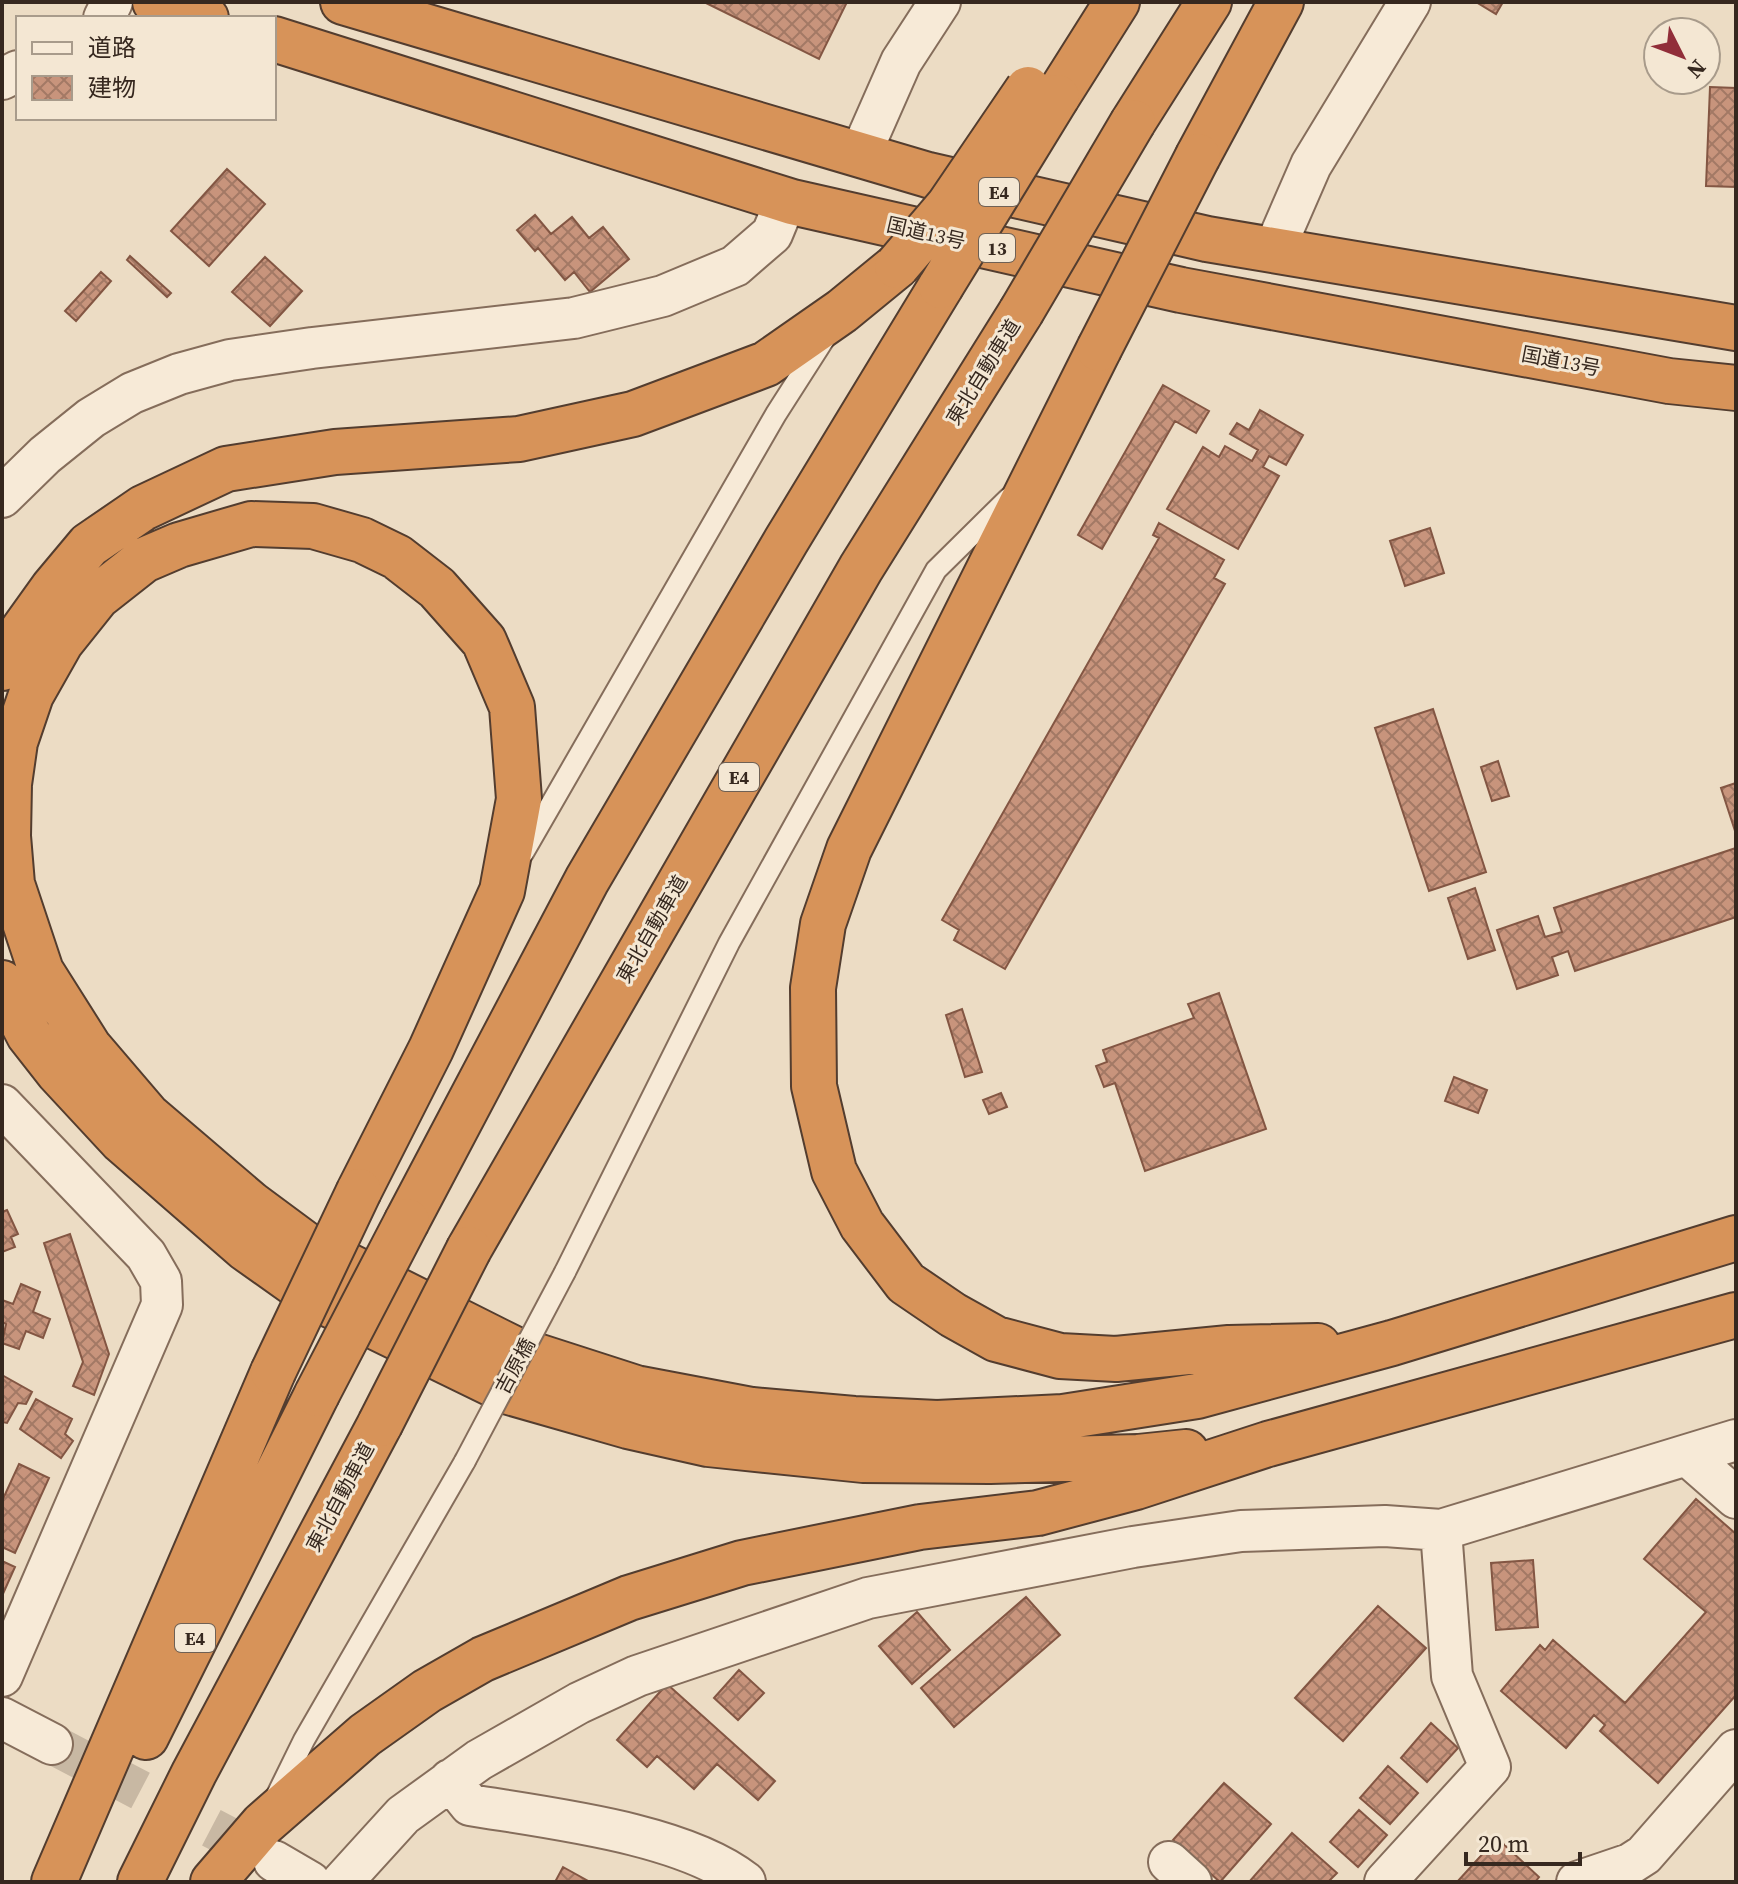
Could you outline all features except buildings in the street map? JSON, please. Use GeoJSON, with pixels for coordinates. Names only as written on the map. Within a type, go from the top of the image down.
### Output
{"type":"FeatureCollection","features":[{"type":"Feature","properties":{"kind":"highway"},"geometry":{"type":"LineString","coordinates":[[155,2],[200,16]]}},
{"type":"Feature","properties":{"kind":"highway"},"geometry":{"type":"LineString","coordinates":[[343,2],[928,175],[1207,239],[1736,328]]}},
{"type":"Feature","properties":{"kind":"highway"},"geometry":{"type":"LineString","coordinates":[[2,668],[15,641],[89,545],[143,508],[226,469],[335,452],[519,439],[633,414],[766,364],[842,311],[897,266],[1042,93],[1086,2]]}},
{"type":"Feature","properties":{"kind":"highway","name":"E4"},"geometry":{"type":"LineString","coordinates":[[73,1882],[317,1394],[587,880],[786,541],[941,286],[1042,93],[1117,2]]}},
{"type":"Feature","properties":{"kind":"highway","name":"東北自動車道"},"geometry":{"type":"LineString","coordinates":[[140,1882],[469,1249],[861,568],[1209,2]]}},
{"type":"Feature","properties":{"kind":"highway"},"geometry":{"type":"LineString","coordinates":[[1281,2],[1198,156],[1037,470],[849,849],[823,924],[813,988],[814,1086],[834,1171],[862,1225],[906,1283],[996,1339],[1060,1356],[1116,1359],[1229,1348],[1392,1343]]}},
{"type":"Feature","properties":{"kind":"highway","name":"国道13号"},"geometry":{"type":"LineString","coordinates":[[276,40],[786,200],[1181,290],[1669,381],[1736,388]]}},
{"type":"Feature","properties":{"kind":"highway"},"geometry":{"type":"LineString","coordinates":[[54,1882],[273,1372],[359,1191],[431,1049],[502,891],[519,799],[512,707],[484,641],[437,588],[397,557],[362,540],[313,526],[251,524],[179,545],[144,560],[97,597],[61,642],[31,695],[15,742],[9,784],[8,836],[12,884],[41,971],[89,1047],[148,1116],[251,1204],[305,1244],[512,1348],[636,1388],[752,1410],[937,1423],[1063,1417],[1197,1396],[1392,1343],[1736,1238]]}},
{"type":"Feature","properties":{"kind":"highway"},"geometry":{"type":"LineString","coordinates":[[2,983],[29,1035],[58,1072],[122,1141],[245,1248],[314,1297],[509,1392],[628,1426],[708,1444],[863,1460],[1138,1457],[1268,1444]]}},
{"type":"Feature","properties":{"kind":"highway"},"geometry":{"type":"LineString","coordinates":[[213,1882],[268,1842],[365,1735],[427,1691],[483,1659],[629,1598],[742,1563],[920,1527],[1038,1513],[1136,1487],[1268,1444],[1736,1315]]}},
{"type":"Feature","properties":{"kind":"street"},"geometry":{"type":"LineString","coordinates":[[860,155],[901,62],[940,2]]}},
{"type":"Feature","properties":{"kind":"street"},"geometry":{"type":"LineString","coordinates":[[1274,250],[1311,165],[1410,2]]}},
{"type":"Feature","properties":{"kind":"street"},"geometry":{"type":"LineString","coordinates":[[2,497],[45,455],[91,418],[132,393],[179,374],[230,360],[312,348],[574,318],[663,296],[735,266],[772,234],[786,200]]}},
{"type":"Feature","properties":{"kind":"street"},"geometry":{"type":"LineString","coordinates":[[2,1105],[146,1255],[161,1281],[162,1305],[2,1676]]}},
{"type":"Feature","properties":{"kind":"street"},"geometry":{"type":"LineString","coordinates":[[342,1882],[403,1815],[479,1760],[579,1703],[637,1676],[868,1598],[1133,1547],[1241,1531],[1385,1526],[1441,1530],[1736,1440]]}},
{"type":"Feature","properties":{"kind":"street"},"geometry":{"type":"LineString","coordinates":[[1688,1456],[1736,1498]]}},
{"type":"Feature","properties":{"kind":"street"},"geometry":{"type":"LineString","coordinates":[[1385,1882],[1490,1767],[1452,1676],[1441,1530]]}},
{"type":"Feature","properties":{"kind":"street"},"geometry":{"type":"LineString","coordinates":[[2,1718],[52,1744]]}},
{"type":"Feature","properties":{"kind":"street"},"geometry":{"type":"LineString","coordinates":[[1577,1882],[1630,1864],[1644,1855],[1736,1750]]}},
{"type":"Feature","properties":{"kind":"street"},"geometry":{"type":"LineString","coordinates":[[450,1780],[470,1805],[581,1823],[678,1848],[731,1870],[745,1882]]}},
{"type":"Feature","properties":{"kind":"street"},"geometry":{"type":"LineString","coordinates":[[268,1842],[310,1882]]}},
{"type":"Feature","properties":{"kind":"lane"},"geometry":{"type":"LineString","coordinates":[[502,891],[776,414],[842,311]]}},
{"type":"Feature","properties":{"kind":"lane","name":"吉原橋"},"geometry":{"type":"LineString","coordinates":[[268,1842],[304,1740],[465,1461],[565,1272],[729,943],[936,570],[1037,470]]}},
{"type":"Feature","properties":{"kind":"tunnel"},"geometry":{"type":"LineString","coordinates":[[52,1744],[271,1859]]}}]}
